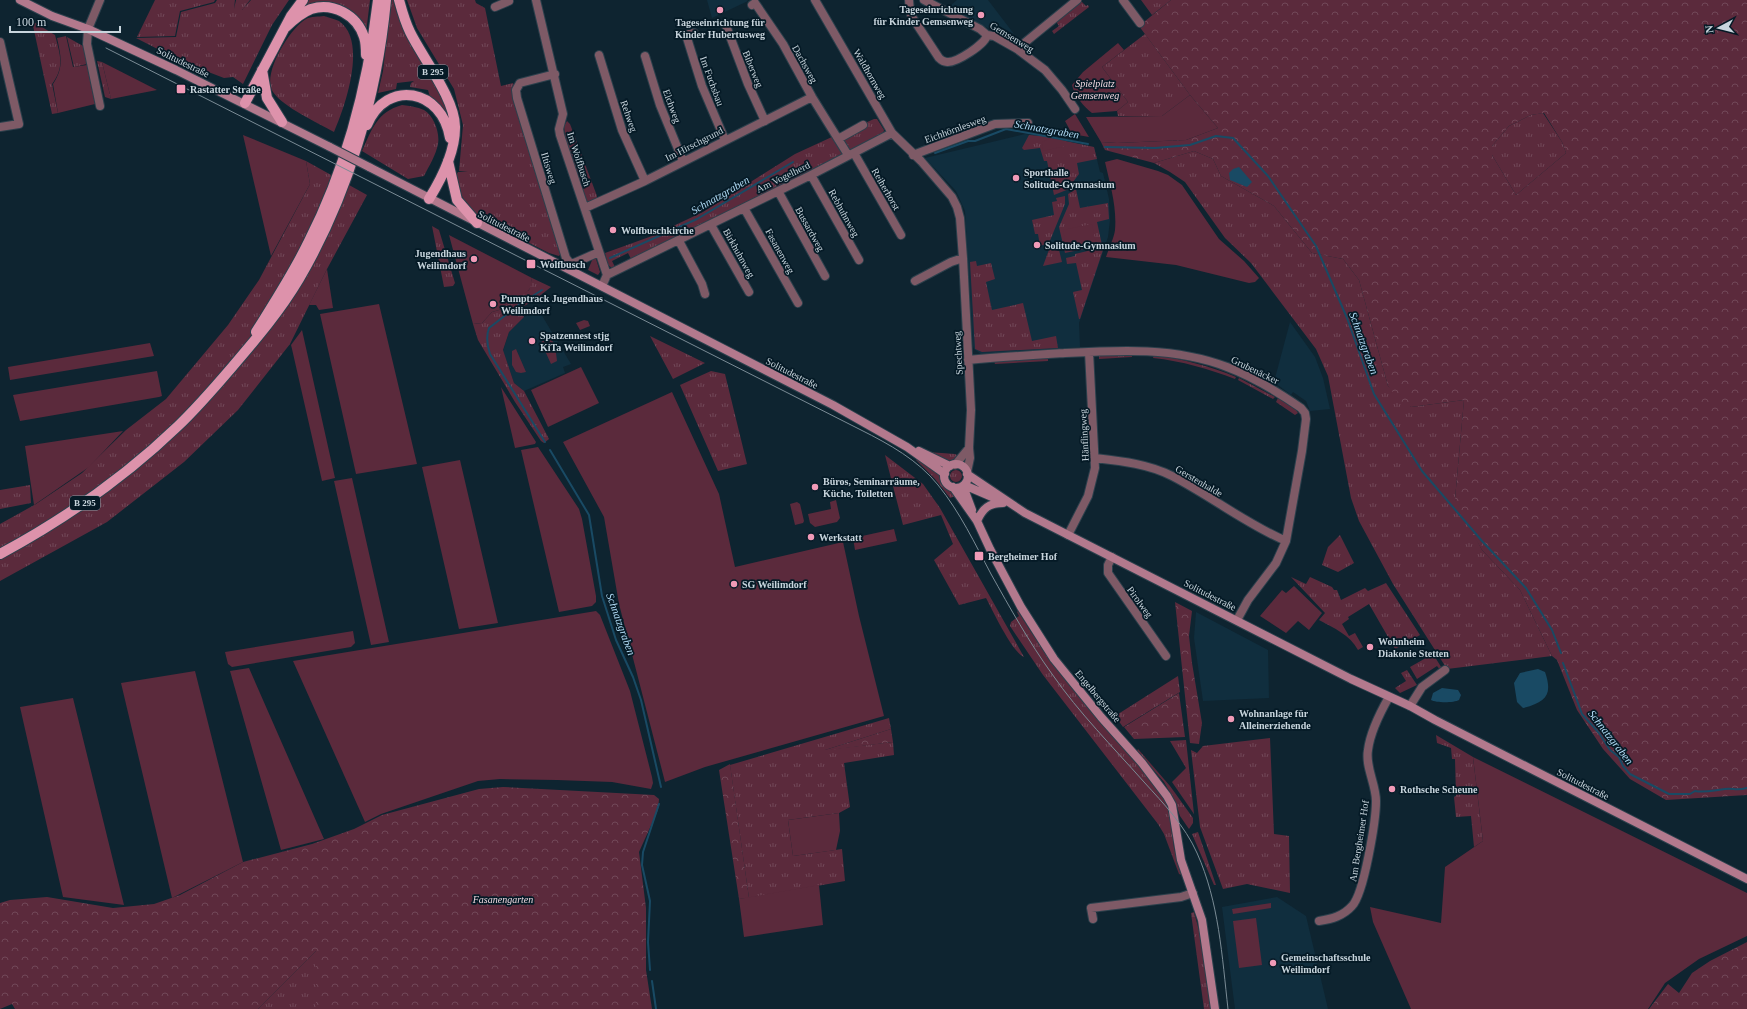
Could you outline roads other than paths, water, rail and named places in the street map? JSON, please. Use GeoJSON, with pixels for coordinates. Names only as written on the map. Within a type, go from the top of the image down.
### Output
{"type":"FeatureCollection","features":[{"type":"Feature","properties":{"kind":"main road","name":"Solitudestraße"},"geometry":{"type":"LineString","coordinates":[[20,0],[52,16],[88,29],[245,103],[429,199],[602,286],[828,402],[907,447],[944,474]]}},
{"type":"Feature","properties":{"kind":"main road","name":"B 295"},"geometry":{"type":"LineString","coordinates":[[245,103],[298,5],[303,0]]}},
{"type":"Feature","properties":{"kind":"main road","name":"B 295"},"geometry":{"type":"LineString","coordinates":[[239,359],[292,274],[334,186],[351,137],[369,65],[378,0]]}},
{"type":"Feature","properties":{"kind":"main road","name":"B 295"},"geometry":{"type":"LineString","coordinates":[[0,554],[62,518],[127,472],[179,425],[272,321],[299,278],[337,201],[360,136],[373,83],[386,0]]}},
{"type":"Feature","properties":{"kind":"main road","name":"B 295"},"geometry":{"type":"LineString","coordinates":[[399,0],[410,32],[450,105],[456,127],[448,161],[429,199]]}},
{"type":"Feature","properties":{"kind":"main road","name":"B 295"},"geometry":{"type":"LineString","coordinates":[[286,27],[297,16],[313,9],[327,8],[340,10],[348,15],[360,28],[364,37],[369,65]]}},
{"type":"Feature","properties":{"kind":"main road"},"geometry":{"type":"LineString","coordinates":[[262,70],[267,98],[282,122]]}},
{"type":"Feature","properties":{"kind":"main road","name":"B 295"},"geometry":{"type":"LineString","coordinates":[[360,136],[374,112],[380,106],[393,98],[409,95],[430,101],[439,110],[448,125],[452,147]]}},
{"type":"Feature","properties":{"kind":"main road","name":"B 295"},"geometry":{"type":"LineString","coordinates":[[448,161],[457,200],[477,223]]}},
{"type":"Feature","properties":{"kind":"main road","name":"Solitudestraße"},"geometry":{"type":"LineString","coordinates":[[907,447],[952,465]]}},
{"type":"Feature","properties":{"kind":"main road"},"geometry":{"type":"LineString","coordinates":[[952,465],[962,466],[967,473],[967,480],[963,485],[953,487],[946,482],[944,474],[952,465]]}},
{"type":"Feature","properties":{"kind":"main road","name":"Solitudestraße"},"geometry":{"type":"LineString","coordinates":[[967,473],[1006,501],[1112,557],[1410,706],[1747,879]]}},
{"type":"Feature","properties":{"kind":"main road","name":"Solitudestraße"},"geometry":{"type":"LineString","coordinates":[[963,485],[1006,501]]}},
{"type":"Feature","properties":{"kind":"main road","name":"Engelbergstraße"},"geometry":{"type":"LineString","coordinates":[[963,485],[975,518],[990,549],[1021,607],[1054,659],[1101,718],[1142,763],[1172,805],[1181,860],[1194,893],[1205,936],[1215,1009]]}},
{"type":"Feature","properties":{"kind":"main road","name":"Engelbergstraße"},"geometry":{"type":"LineString","coordinates":[[953,487],[975,518]]}},
{"type":"Feature","properties":{"kind":"main road"},"geometry":{"type":"LineString","coordinates":[[975,518],[989,504],[1006,501]]}},
{"type":"Feature","properties":{"kind":"street"},"geometry":{"type":"LineString","coordinates":[[100,0],[88,29],[87,49],[100,106]]}},
{"type":"Feature","properties":{"kind":"street"},"geometry":{"type":"LineString","coordinates":[[495,7],[510,0]]}},
{"type":"Feature","properties":{"kind":"street","name":"Im Wolfbusch"},"geometry":{"type":"LineString","coordinates":[[536,0],[563,114],[559,129],[560,135],[607,275]]}},
{"type":"Feature","properties":{"kind":"street","name":"Waldhornweg"},"geometry":{"type":"LineString","coordinates":[[815,0],[892,133],[913,155]]}},
{"type":"Feature","properties":{"kind":"street"},"geometry":{"type":"LineString","coordinates":[[909,0],[912,17],[939,58],[943,61],[954,61],[982,45],[986,40],[987,35]]}},
{"type":"Feature","properties":{"kind":"street","name":"Gemsenweg"},"geometry":{"type":"LineString","coordinates":[[924,0],[980,29],[987,35],[994,36],[1017,49],[1045,70],[1062,90],[1075,109]]}},
{"type":"Feature","properties":{"kind":"street"},"geometry":{"type":"LineString","coordinates":[[1017,49],[1077,0]]}},
{"type":"Feature","properties":{"kind":"street"},"geometry":{"type":"LineString","coordinates":[[1123,0],[1140,23]]}},
{"type":"Feature","properties":{"kind":"street","name":"Dachsweg"},"geometry":{"type":"LineString","coordinates":[[752,5],[755,3],[783,44],[812,97],[838,139],[851,154]]}},
{"type":"Feature","properties":{"kind":"street","name":"Biberweg"},"geometry":{"type":"LineString","coordinates":[[725,23],[748,84],[765,121]]}},
{"type":"Feature","properties":{"kind":"street","name":"Im Fuchsbau"},"geometry":{"type":"LineString","coordinates":[[694,32],[688,34],[687,38],[702,86],[725,140]]}},
{"type":"Feature","properties":{"kind":"street"},"geometry":{"type":"LineString","coordinates":[[0,42],[19,124],[0,127]]}},
{"type":"Feature","properties":{"kind":"street","name":"Rehweg"},"geometry":{"type":"LineString","coordinates":[[599,55],[622,130],[645,181]]}},
{"type":"Feature","properties":{"kind":"street","name":"Elchweg"},"geometry":{"type":"LineString","coordinates":[[645,56],[660,104],[683,161]]}},
{"type":"Feature","properties":{"kind":"street","name":"Iltisweg"},"geometry":{"type":"LineString","coordinates":[[554,74],[520,83],[516,90],[565,254],[570,263],[574,263],[600,252]]}},
{"type":"Feature","properties":{"kind":"street","name":"Im Hirschgrund"},"geometry":{"type":"LineString","coordinates":[[585,208],[645,181],[812,97]]}},
{"type":"Feature","properties":{"kind":"street","name":"Eichhörnlesweg"},"geometry":{"type":"LineString","coordinates":[[913,155],[995,124],[1028,123]]}},
{"type":"Feature","properties":{"kind":"street"},"geometry":{"type":"LineString","coordinates":[[838,139],[863,125]]}},
{"type":"Feature","properties":{"kind":"street","name":"Am Vogelherd"},"geometry":{"type":"LineString","coordinates":[[607,275],[679,241],[892,133]]}},
{"type":"Feature","properties":{"kind":"street","name":"Reiherhorst"},"geometry":{"type":"LineString","coordinates":[[851,154],[901,234]]}},
{"type":"Feature","properties":{"kind":"street","name":"Spechtweg"},"geometry":{"type":"LineString","coordinates":[[913,155],[952,197],[960,218],[971,410],[969,448],[970,458],[967,473]]}},
{"type":"Feature","properties":{"kind":"street","name":"Rebhuhnweg"},"geometry":{"type":"LineString","coordinates":[[811,175],[859,260]]}},
{"type":"Feature","properties":{"kind":"street","name":"Bussardweg"},"geometry":{"type":"LineString","coordinates":[[778,191],[825,276]]}},
{"type":"Feature","properties":{"kind":"street","name":"Fasanenweg"},"geometry":{"type":"LineString","coordinates":[[744,208],[798,303]]}},
{"type":"Feature","properties":{"kind":"street","name":"Birkhuhnweg"},"geometry":{"type":"LineString","coordinates":[[711,225],[749,292]]}},
{"type":"Feature","properties":{"kind":"street"},"geometry":{"type":"LineString","coordinates":[[679,241],[702,284],[705,294]]}},
{"type":"Feature","properties":{"kind":"street"},"geometry":{"type":"LineString","coordinates":[[915,281],[951,262],[963,258]]}},
{"type":"Feature","properties":{"kind":"street"},"geometry":{"type":"LineString","coordinates":[[602,286],[607,275]]}},
{"type":"Feature","properties":{"kind":"street","name":"Grubenäcker"},"geometry":{"type":"LineString","coordinates":[[968,360],[1089,352],[1152,351],[1203,360],[1231,369],[1268,386],[1301,408],[1305,413],[1306,419],[1302,451],[1286,541],[1276,563],[1248,600],[1237,620]]}},
{"type":"Feature","properties":{"kind":"street","name":"Hänflingweg"},"geometry":{"type":"LineString","coordinates":[[1068,534],[1088,496],[1095,468],[1089,352]]}},
{"type":"Feature","properties":{"kind":"street"},"geometry":{"type":"LineString","coordinates":[[952,465],[969,448]]}},
{"type":"Feature","properties":{"kind":"street","name":"Gerstenhalde"},"geometry":{"type":"LineString","coordinates":[[1095,458],[1130,462],[1171,475],[1268,533],[1286,541]]}},
{"type":"Feature","properties":{"kind":"street","name":"Pirolweg"},"geometry":{"type":"LineString","coordinates":[[1112,557],[1108,565],[1108,573],[1166,656]]}},
{"type":"Feature","properties":{"kind":"street"},"geometry":{"type":"LineString","coordinates":[[1410,706],[1422,687],[1445,670]]}},
{"type":"Feature","properties":{"kind":"street","name":"Am Bergheimer Hof"},"geometry":{"type":"LineString","coordinates":[[1319,922],[1334,918],[1353,906],[1364,881],[1376,800],[1374,784],[1368,764],[1367,751],[1389,696]]}},
{"type":"Feature","properties":{"kind":"street"},"geometry":{"type":"LineString","coordinates":[[1093,919],[1091,908],[1182,897],[1194,893]]}},
{"type":"Feature","properties":{"kind":"waterway","name":"Schnatzgraben"},"geometry":{"type":"LineString","coordinates":[[935,153],[968,141],[975,141],[1006,129],[1088,144]]}},
{"type":"Feature","properties":{"kind":"waterway","name":"Schnatzgraben"},"geometry":{"type":"LineString","coordinates":[[1105,147],[1155,148],[1190,145],[1216,136],[1233,138],[1268,176],[1316,246],[1347,318],[1374,394],[1422,471],[1482,541],[1526,588],[1552,630],[1561,653]]}},
{"type":"Feature","properties":{"kind":"waterway","name":"Schnatzgraben"},"geometry":{"type":"LineString","coordinates":[[610,258],[697,219],[793,162]]}},
{"type":"Feature","properties":{"kind":"waterway","name":"Schnatzgraben"},"geometry":{"type":"LineString","coordinates":[[542,290],[520,304],[489,328],[487,341],[490,354],[545,442]]}},
{"type":"Feature","properties":{"kind":"waterway","name":"Schnatzgraben"},"geometry":{"type":"LineString","coordinates":[[550,450],[589,515],[602,596],[616,640],[633,677],[641,700],[661,787]]}},
{"type":"Feature","properties":{"kind":"waterway","name":"Schnatzgraben"},"geometry":{"type":"LineString","coordinates":[[1563,663],[1582,714],[1599,733],[1610,750],[1619,757],[1623,766],[1630,774],[1669,794],[1690,794],[1695,791],[1706,792],[1747,788]]}},
{"type":"Feature","properties":{"kind":"waterway","name":"Schnatzgraben"},"geometry":{"type":"LineString","coordinates":[[650,970],[648,942],[650,901],[642,865],[643,852],[659,804]]}},
{"type":"Feature","properties":{"kind":"waterway","name":"Schnatzgraben"},"geometry":{"type":"LineString","coordinates":[[652,981],[656,1009]]}},
{"type":"Feature","properties":{"kind":"tram line"},"geometry":{"type":"LineString","coordinates":[[106,48],[872,435],[912,460],[930,476],[946,495],[967,528],[991,574],[1035,650],[1062,688],[1166,807],[1180,824],[1192,843],[1204,872],[1215,910],[1228,1009]]}},
{"type":"Feature","properties":{"kind":"place","name":"Tageseinrichtung für Kinder Hubertusweg"},"geometry":{"type":"Point","coordinates":[720,10]}},
{"type":"Feature","properties":{"kind":"place","name":"Tageseinrichtung für Kinder Gemsenweg"},"geometry":{"type":"Point","coordinates":[981,15]}},
{"type":"Feature","properties":{"kind":"place","name":"Rastatter Straße"},"geometry":{"type":"Point","coordinates":[181,89]}},
{"type":"Feature","properties":{"kind":"place","name":"Sporthalle Solitude-Gymnasium"},"geometry":{"type":"Point","coordinates":[1016,178]}},
{"type":"Feature","properties":{"kind":"place","name":"Wolfbuschkirche"},"geometry":{"type":"Point","coordinates":[613,230]}},
{"type":"Feature","properties":{"kind":"place","name":"Solitude-Gymnasium"},"geometry":{"type":"Point","coordinates":[1037,245]}},
{"type":"Feature","properties":{"kind":"place","name":"Jugendhaus Weilimdorf"},"geometry":{"type":"Point","coordinates":[474,259]}},
{"type":"Feature","properties":{"kind":"place","name":"Wolfbusch"},"geometry":{"type":"Point","coordinates":[531,264]}},
{"type":"Feature","properties":{"kind":"place","name":"Pumptrack Jugendhaus Weilimdorf"},"geometry":{"type":"Point","coordinates":[493,304]}},
{"type":"Feature","properties":{"kind":"place","name":"Spatzennest stjg KiTa Weilimdorf"},"geometry":{"type":"Point","coordinates":[532,341]}},
{"type":"Feature","properties":{"kind":"place","name":"Büros, Seminarräume, Küche, Toiletten"},"geometry":{"type":"Point","coordinates":[815,487]}},
{"type":"Feature","properties":{"kind":"place","name":"Werkstatt"},"geometry":{"type":"Point","coordinates":[811,537]}},
{"type":"Feature","properties":{"kind":"place","name":"Bergheimer Hof"},"geometry":{"type":"Point","coordinates":[979,556]}},
{"type":"Feature","properties":{"kind":"place","name":"SG Weilimdorf"},"geometry":{"type":"Point","coordinates":[734,584]}},
{"type":"Feature","properties":{"kind":"place","name":"Wohnheim Diakonie Stetten"},"geometry":{"type":"Point","coordinates":[1370,647]}},
{"type":"Feature","properties":{"kind":"place","name":"Wohnanlage für Alleinerziehende"},"geometry":{"type":"Point","coordinates":[1231,719]}},
{"type":"Feature","properties":{"kind":"place","name":"Rothsche Scheune"},"geometry":{"type":"Point","coordinates":[1392,789]}},
{"type":"Feature","properties":{"kind":"place","name":"Gemeinschaftsschule Weilimdorf"},"geometry":{"type":"Point","coordinates":[1273,963]}},
{"type":"Feature","properties":{"kind":"park label","name":"Spielplatz Gemsenweg"},"geometry":{"type":"Point","coordinates":[1095,88]}},
{"type":"Feature","properties":{"kind":"park label","name":"Fasanengarten"},"geometry":{"type":"Point","coordinates":[503,899]}}]}
